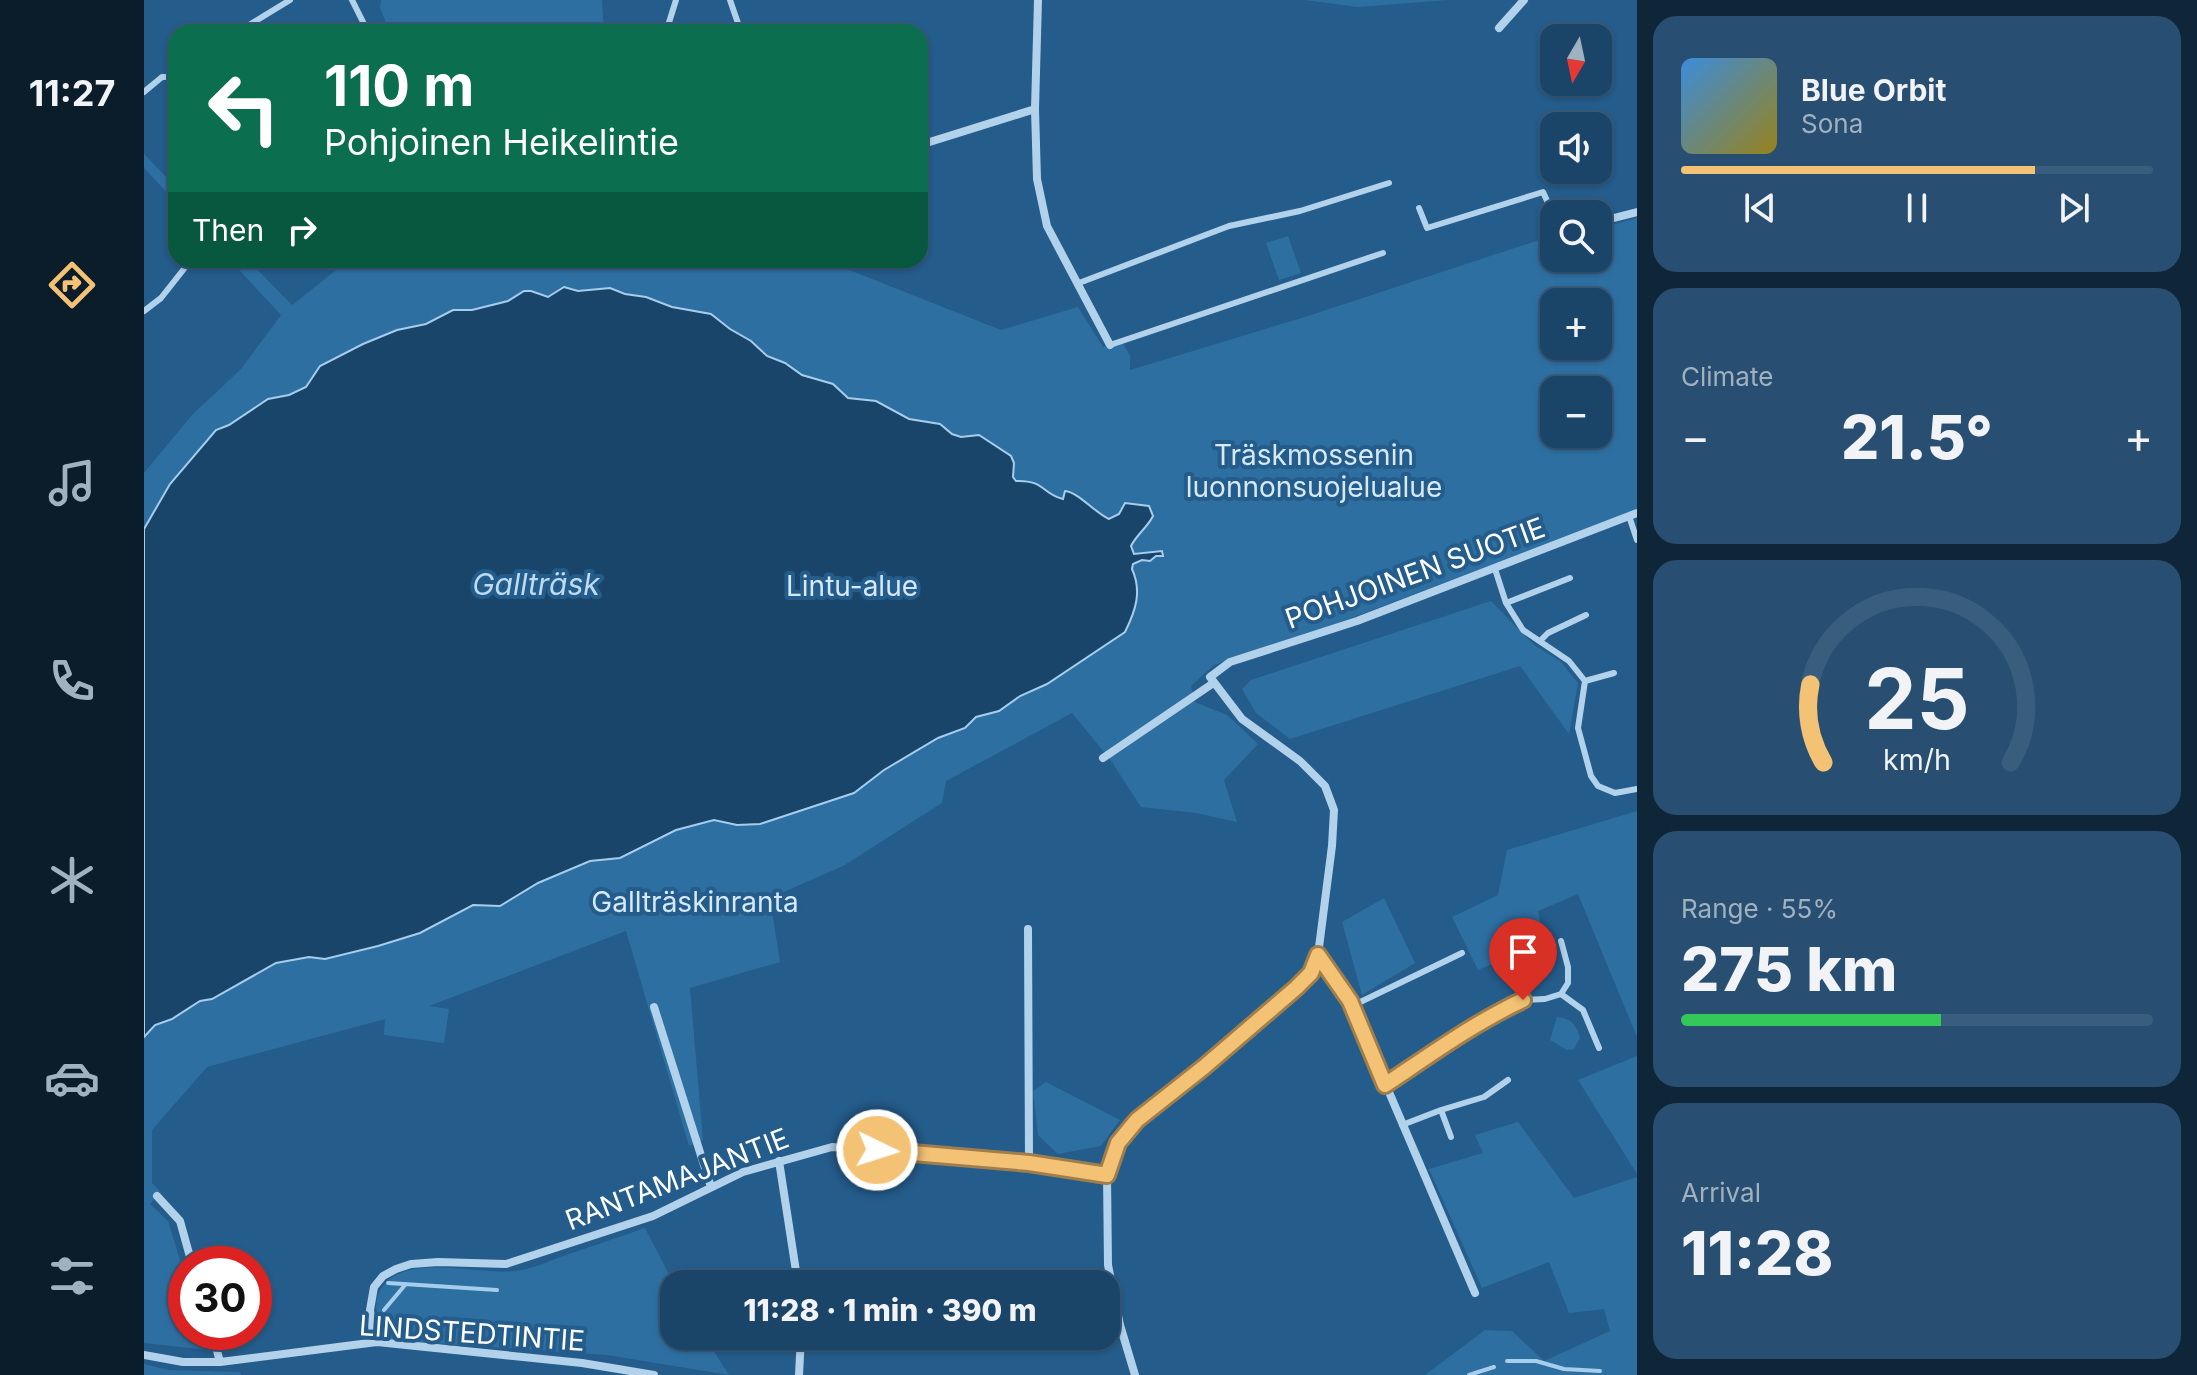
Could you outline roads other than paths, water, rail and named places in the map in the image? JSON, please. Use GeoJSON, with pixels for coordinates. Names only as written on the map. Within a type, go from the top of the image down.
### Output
{"type":"FeatureCollection","features":[{"type":"Feature","properties":{"kind":"street"},"geometry":{"type":"LineString","coordinates":[[1038,0],[1037,179],[1047,226],[1110,345]]}},
{"type":"Feature","properties":{"kind":"street"},"geometry":{"type":"LineString","coordinates":[[1499,28],[1524,0]]}},
{"type":"Feature","properties":{"kind":"street"},"geometry":{"type":"LineString","coordinates":[[928,142],[1035,109]]}},
{"type":"Feature","properties":{"kind":"street"},"geometry":{"type":"LineString","coordinates":[[1612,218],[1637,212]]}},
{"type":"Feature","properties":{"kind":"street","name":"POHJOINEN SUOTIE"},"geometry":{"type":"LineString","coordinates":[[1103,758],[1211,680],[1230,662],[1357,621],[1633,515]]}},
{"type":"Feature","properties":{"kind":"street"},"geometry":{"type":"LineString","coordinates":[[1135,1375],[1120,1325],[1108,1265],[1107,1175],[1118,1143],[1137,1120],[1204,1067],[1311,973],[1318,955],[1332,846],[1334,810],[1325,786],[1300,761],[1242,719],[1211,680]]}},
{"type":"Feature","properties":{"kind":"street"},"geometry":{"type":"LineString","coordinates":[[1028,929],[1029,1163]]}},
{"type":"Feature","properties":{"kind":"street"},"geometry":{"type":"LineString","coordinates":[[1318,955],[1352,1006],[1475,1293]]}},
{"type":"Feature","properties":{"kind":"street"},"geometry":{"type":"LineString","coordinates":[[654,1007],[711,1187]]}},
{"type":"Feature","properties":{"kind":"street","name":"RANTAMAJANTIE"},"geometry":{"type":"LineString","coordinates":[[374,1342],[370,1310],[374,1287],[383,1276],[396,1269],[411,1264],[438,1262],[506,1264],[653,1216],[743,1172],[839,1147],[1029,1163],[1107,1175]]}},
{"type":"Feature","properties":{"kind":"street"},"geometry":{"type":"LineString","coordinates":[[779,1161],[796,1270]]}},
{"type":"Feature","properties":{"kind":"street"},"geometry":{"type":"LineString","coordinates":[[157,1196],[180,1221],[187,1246]]}},
{"type":"Feature","properties":{"kind":"street","name":"LINDSTEDTINTIE"},"geometry":{"type":"LineString","coordinates":[[144,1355],[183,1362],[220,1362],[374,1342],[582,1363],[654,1375]]}},
{"type":"Feature","properties":{"kind":"street"},"geometry":{"type":"LineString","coordinates":[[217,1350],[220,1362]]}},
{"type":"Feature","properties":{"kind":"street"},"geometry":{"type":"LineString","coordinates":[[799,1375],[800,1350]]}},
{"type":"Feature","properties":{"kind":"lane"},"geometry":{"type":"LineString","coordinates":[[251,24],[290,0]]}},
{"type":"Feature","properties":{"kind":"lane"},"geometry":{"type":"LineString","coordinates":[[352,0],[364,24]]}},
{"type":"Feature","properties":{"kind":"lane"},"geometry":{"type":"LineString","coordinates":[[668,24],[676,0]]}},
{"type":"Feature","properties":{"kind":"lane"},"geometry":{"type":"LineString","coordinates":[[730,0],[738,24]]}},
{"type":"Feature","properties":{"kind":"lane"},"geometry":{"type":"LineString","coordinates":[[144,92],[162,77],[168,77]]}},
{"type":"Feature","properties":{"kind":"lane"},"geometry":{"type":"LineString","coordinates":[[1079,283],[1229,226],[1300,211],[1389,183]]}},
{"type":"Feature","properties":{"kind":"lane"},"geometry":{"type":"LineString","coordinates":[[1419,208],[1427,228],[1543,192],[1547,200]]}},
{"type":"Feature","properties":{"kind":"lane"},"geometry":{"type":"LineString","coordinates":[[1110,345],[1383,253]]}},
{"type":"Feature","properties":{"kind":"lane"},"geometry":{"type":"LineString","coordinates":[[144,311],[161,298],[185,268]]}},
{"type":"Feature","properties":{"kind":"lane"},"geometry":{"type":"LineString","coordinates":[[1633,515],[1637,540]]}},
{"type":"Feature","properties":{"kind":"lane"},"geometry":{"type":"LineString","coordinates":[[1495,569],[1506,603],[1523,630],[1569,661],[1585,681],[1578,728],[1591,776],[1598,786],[1615,793],[1637,789]]}},
{"type":"Feature","properties":{"kind":"lane"},"geometry":{"type":"LineString","coordinates":[[1506,603],[1570,578]]}},
{"type":"Feature","properties":{"kind":"lane"},"geometry":{"type":"LineString","coordinates":[[1540,641],[1548,633],[1586,615]]}},
{"type":"Feature","properties":{"kind":"lane"},"geometry":{"type":"LineString","coordinates":[[1585,681],[1614,673]]}},
{"type":"Feature","properties":{"kind":"lane"},"geometry":{"type":"LineString","coordinates":[[1385,1085],[1501,1011],[1523,1000],[1545,999],[1561,994],[1568,983],[1568,967],[1561,941]]}},
{"type":"Feature","properties":{"kind":"lane"},"geometry":{"type":"LineString","coordinates":[[1352,1006],[1462,953]]}},
{"type":"Feature","properties":{"kind":"lane"},"geometry":{"type":"LineString","coordinates":[[1561,994],[1583,1010],[1599,1048]]}},
{"type":"Feature","properties":{"kind":"lane"},"geometry":{"type":"LineString","coordinates":[[1402,1125],[1484,1097],[1508,1080]]}},
{"type":"Feature","properties":{"kind":"lane"},"geometry":{"type":"LineString","coordinates":[[1441,1110],[1451,1137]]}},
{"type":"Feature","properties":{"kind":"water","name":"Gallträsk"},"geometry":{"type":"Polygon","coordinates":[[[564,287],[578,291],[610,288],[672,307],[711,314],[767,356],[785,363],[802,375],[833,384],[848,398],[876,401],[909,419],[940,424],[961,437],[979,435],[1011,456],[1016,481],[1033,483],[1063,499],[1065,491],[1070,492],[1109,519],[1119,514],[1125,503],[1149,506],[1153,516],[1131,546],[1134,554],[1162,551],[1163,556],[1133,564],[1136,600],[1125,632],[1047,684],[1020,696],[999,711],[976,717],[965,728],[938,738],[884,770],[854,793],[760,824],[737,825],[714,820],[676,830],[620,858],[590,861],[538,883],[500,906],[473,905],[420,933],[325,959],[309,957],[276,963],[212,999],[200,1001],[172,1019],[155,1025],[144,1037],[144,529],[170,484],[216,430],[268,399],[289,395],[306,387],[320,366],[363,344],[397,330],[426,324],[453,310],[472,310],[508,301],[524,291],[548,297],[564,287]]]}},
{"type":"Feature","properties":{"kind":"waterway"},"geometry":{"type":"LineString","coordinates":[[388,1283],[497,1290]]}},
{"type":"Feature","properties":{"kind":"waterway"},"geometry":{"type":"LineString","coordinates":[[384,1310],[405,1285]]}},
{"type":"Feature","properties":{"kind":"waterway"},"geometry":{"type":"LineString","coordinates":[[1507,1361],[1536,1361],[1564,1369],[1600,1371]]}},
{"type":"Feature","properties":{"kind":"waterway"},"geometry":{"type":"LineString","coordinates":[[1469,1375],[1494,1367]]}},
{"type":"Feature","properties":{"kind":"park label","name":"Träskmossenin luonnonsuojelualue"},"geometry":{"type":"Point","coordinates":[1314,471]}},
{"type":"Feature","properties":{"kind":"park label","name":"Lintu-alue"},"geometry":{"type":"Point","coordinates":[852,586]}},
{"type":"Feature","properties":{"kind":"park label","name":"Gallträskinranta"},"geometry":{"type":"Point","coordinates":[695,902]}}]}
